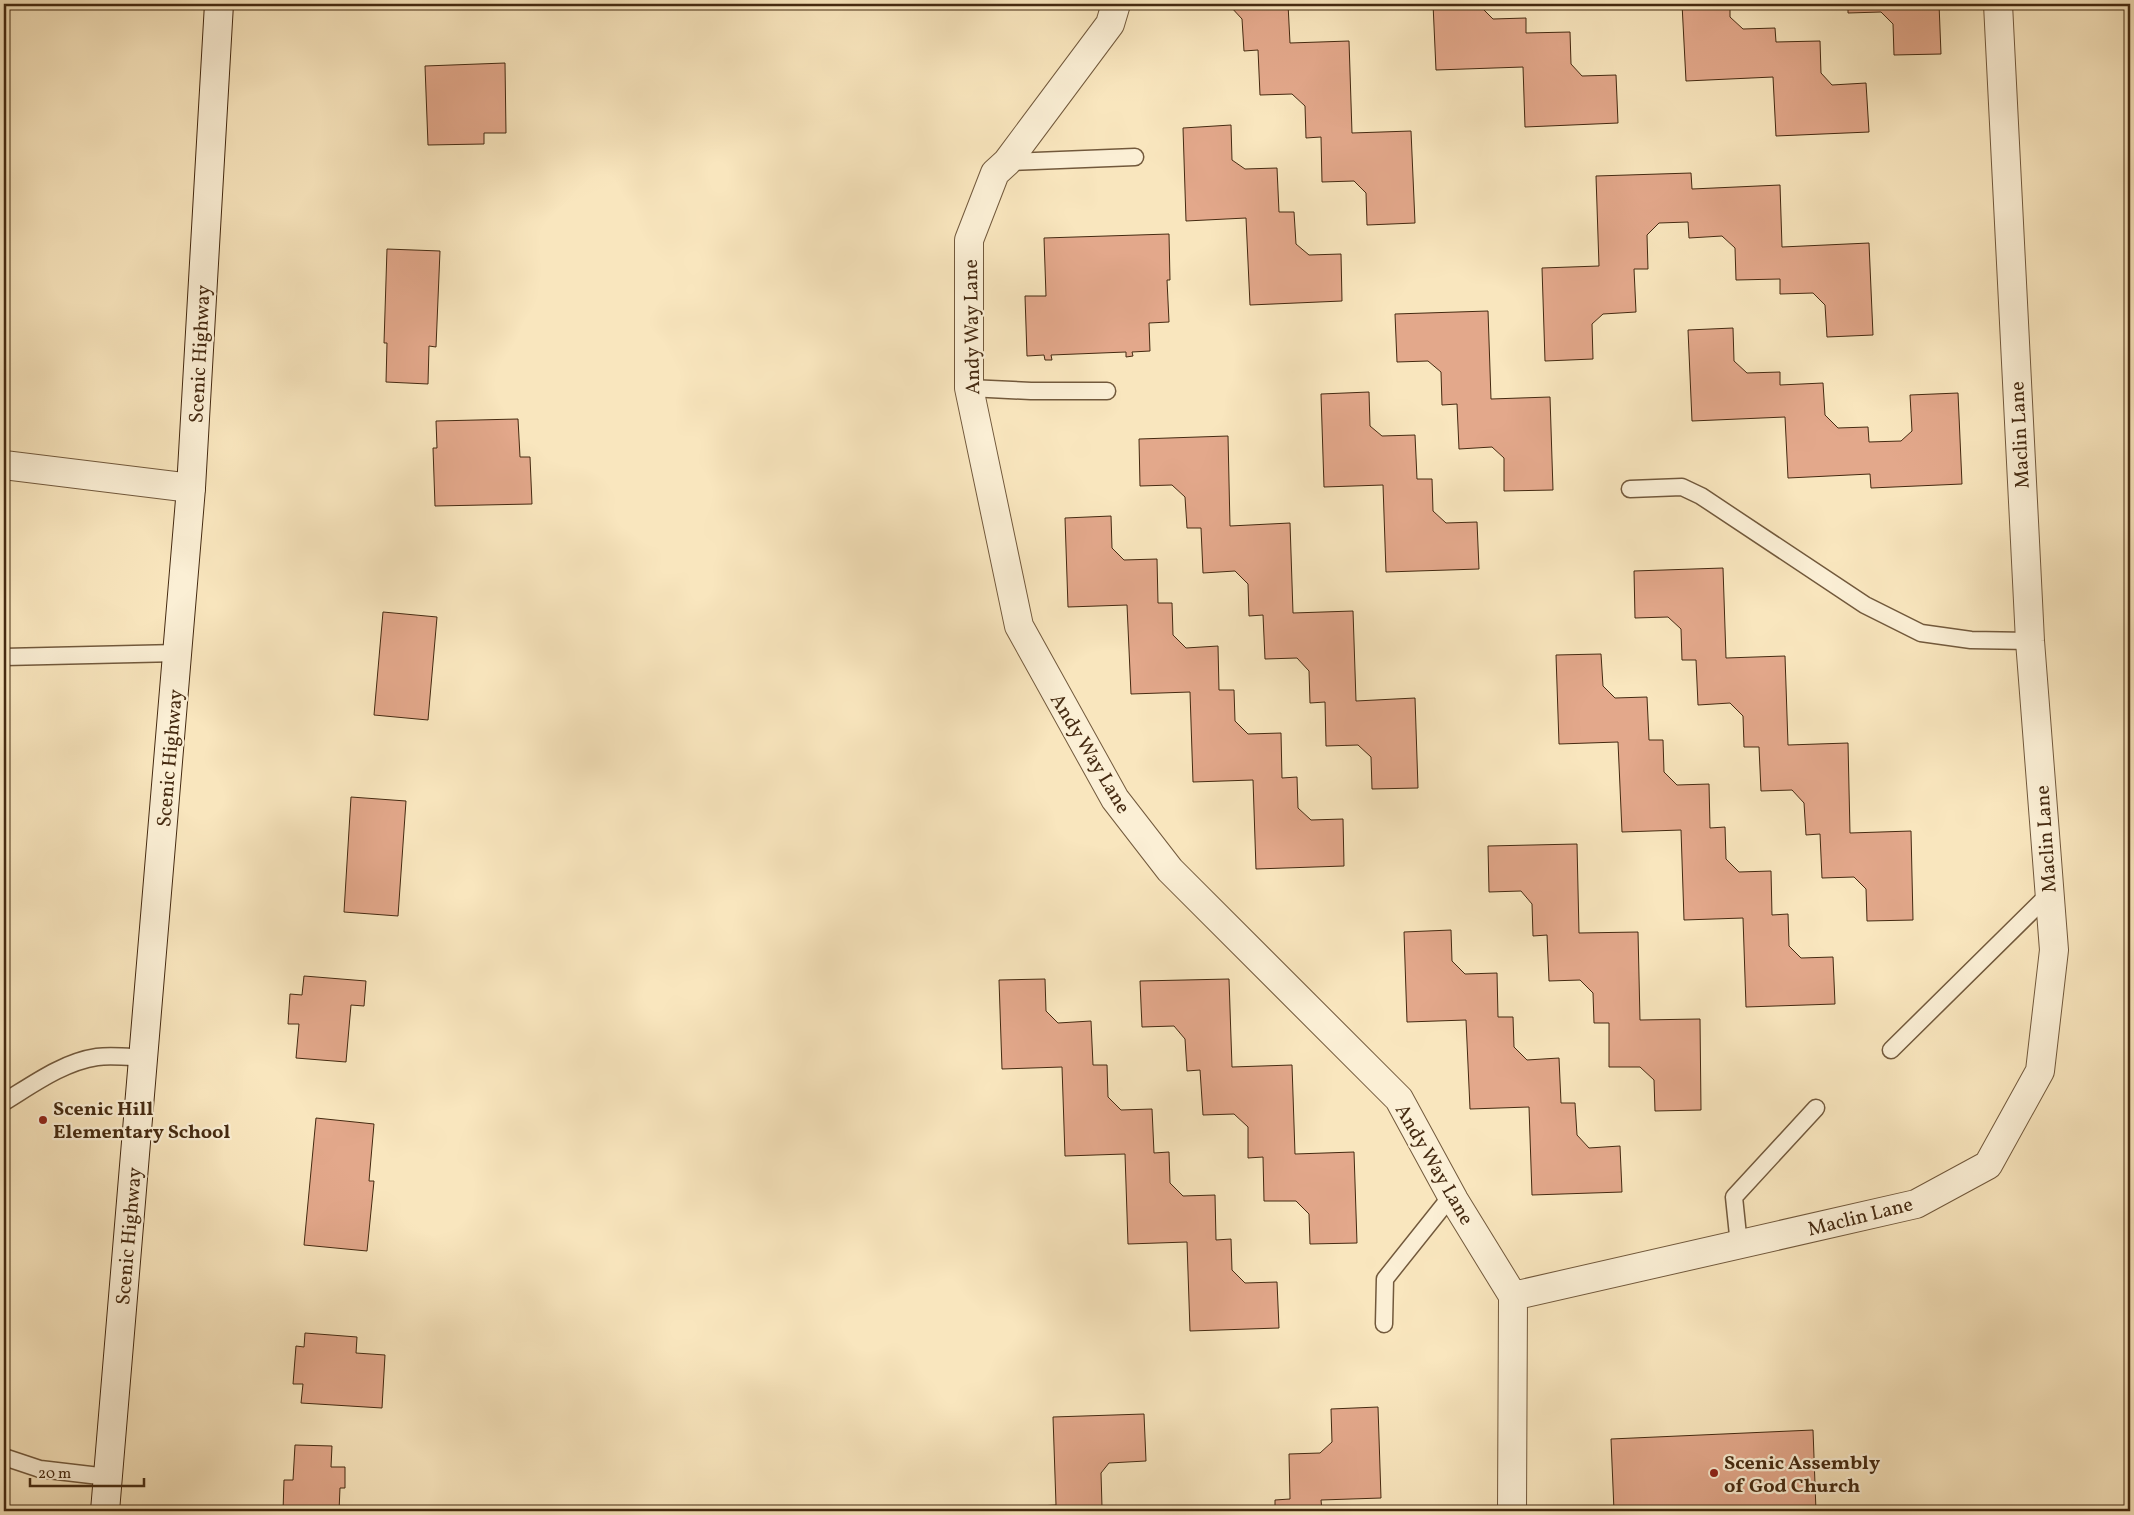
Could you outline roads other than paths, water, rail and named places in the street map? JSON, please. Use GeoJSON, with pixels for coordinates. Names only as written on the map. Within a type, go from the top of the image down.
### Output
{"type":"FeatureCollection","features":[{"type":"Feature","properties":{"kind":"street","name":"Scenic Highway"},"geometry":{"type":"LineString","coordinates":[[105,1511],[191,488],[219,4]]}},
{"type":"Feature","properties":{"kind":"street","name":"Andy Way Lane"},"geometry":{"type":"LineString","coordinates":[[1116,4],[1110,24],[1007,162],[995,173],[969,240],[969,388],[1019,626],[1115,799],[1170,870],[1398,1099],[1452,1195],[1513,1296]]}},
{"type":"Feature","properties":{"kind":"street","name":"Maclin Lane"},"geometry":{"type":"LineString","coordinates":[[1513,1296],[1916,1204],[1988,1165],[2040,1071],[2054,950],[2030,641],[1998,4]]}},
{"type":"Feature","properties":{"kind":"street"},"geometry":{"type":"LineString","coordinates":[[4,466],[191,488]]}},
{"type":"Feature","properties":{"kind":"street"},"geometry":{"type":"LineString","coordinates":[[1512,1511],[1513,1296]]}},
{"type":"Feature","properties":{"kind":"lane"},"geometry":{"type":"LineString","coordinates":[[1007,162],[1135,157]]}},
{"type":"Feature","properties":{"kind":"lane"},"geometry":{"type":"LineString","coordinates":[[969,388],[1031,391],[1107,391]]}},
{"type":"Feature","properties":{"kind":"lane"},"geometry":{"type":"LineString","coordinates":[[1630,489],[1682,487],[1701,496],[1865,605],[1921,633],[1971,640],[2030,641]]}},
{"type":"Feature","properties":{"kind":"lane"},"geometry":{"type":"LineString","coordinates":[[4,657],[178,653]]}},
{"type":"Feature","properties":{"kind":"lane"},"geometry":{"type":"LineString","coordinates":[[1891,1050],[2049,894]]}},
{"type":"Feature","properties":{"kind":"lane"},"geometry":{"type":"LineString","coordinates":[[4,1102],[51,1073],[78,1062],[104,1056],[143,1058]]}},
{"type":"Feature","properties":{"kind":"lane"},"geometry":{"type":"LineString","coordinates":[[1739,1245],[1734,1197],[1816,1108]]}},
{"type":"Feature","properties":{"kind":"lane"},"geometry":{"type":"LineString","coordinates":[[1384,1324],[1385,1279],[1452,1195]]}},
{"type":"Feature","properties":{"kind":"lane"},"geometry":{"type":"LineString","coordinates":[[4,1457],[40,1469],[108,1477]]}},
{"type":"Feature","properties":{"kind":"place","name":"Scenic Hill Elementary School"},"geometry":{"type":"Point","coordinates":[43,1120]}},
{"type":"Feature","properties":{"kind":"place","name":"Scenic Assembly of God Church"},"geometry":{"type":"Point","coordinates":[1714,1473]}}]}
